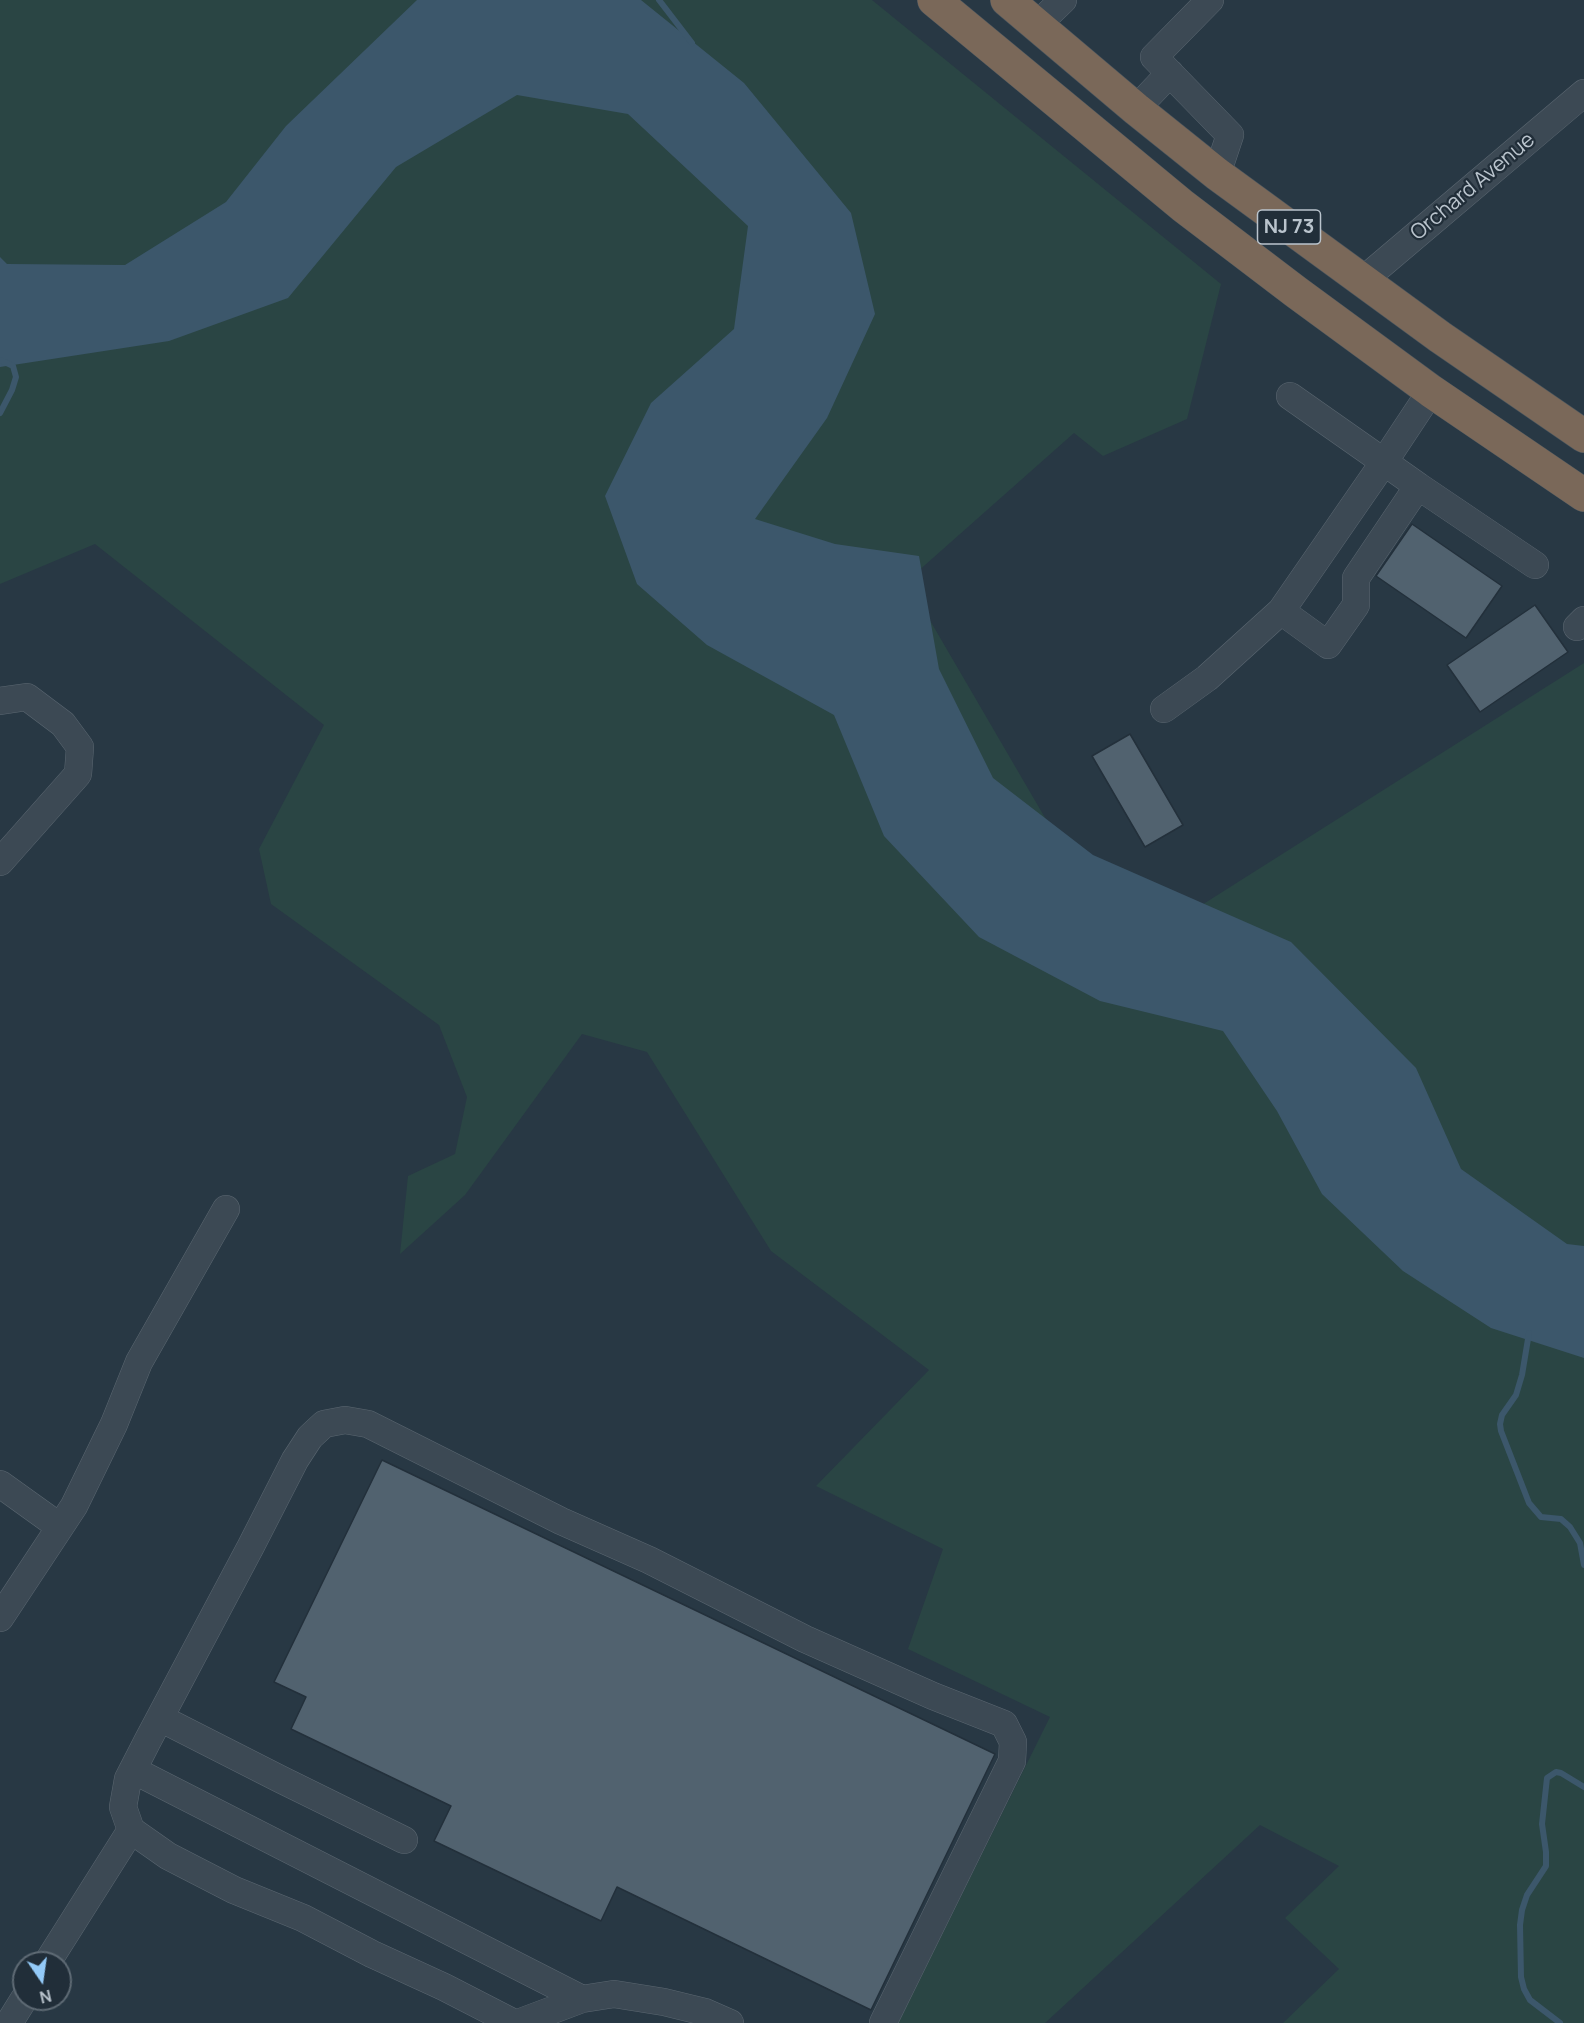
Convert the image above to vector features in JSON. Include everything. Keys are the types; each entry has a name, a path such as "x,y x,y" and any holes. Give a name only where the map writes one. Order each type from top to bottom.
{"highway":[{"name":"NJ 73","path":"934,0 1183,206 1357,338 1584,495"},
{"name":"NJ 73","path":"1007,0 1217,174 1448,343 1584,436"}],"street":[{"path":"1037,25 1063,0"},
{"path":"1210,0 1154,57 1230,135 1217,174"},
{"path":"1136,109 1170,73"},
{"name":"Orchard Avenue","path":"1362,281 1584,93"},
{"path":"1164,709 1207,678 1281,612 1431,391"},
{"path":"1290,396 1418,486 1535,564"},
{"path":"1281,612 1328,645 1356,605 1356,578 1418,486"},
{"path":"0,701 27,697 63,724 80,747 78,774 0,862"},
{"path":"0,1617 74,1506 114,1424 139,1362 226,1209"},
{"path":"730,2023 705,2012 664,2001 614,1994 582,1999 516,2023 303,1918 234,1890 168,1856 131,1830 123,1807 128,1779 295,1460 310,1437 324,1425 345,1420 368,1424 561,1521 649,1560 805,1639 933,1696 1004,1724 1013,1742 1012,1761 883,2023"},
{"path":"0,1484 60,1527"},
{"path":"160,1718 404,1840"},
{"path":"133,1770 582,1999"},
{"path":"55,1951 131,1830"}],"green space":[{"path":"0,0 872,0 1221,284 1187,419 1103,456 1074,433 907,581 1051,828 1118,891 1197,908 1584,663 1584,2023 1283,2023 1339,1969 1285,1918 1339,1866 1260,1825 1045,2023 898,2023 1050,1717 908,1649 943,1549 816,1486 929,1370 771,1251 647,1052 582,1034 465,1195 400,1254 408,1176 455,1154 467,1097 439,1025 271,904 259,849 324,725 95,544 0,584"}],"water":[{"path":"417,0 641,0 744,83 851,213 875,314 827,418 755,519 835,544 919,556 939,669 993,778 1093,855 1291,942 1416,1068 1461,1169 1567,1244 1584,1246 1584,1358 1491,1328 1403,1271 1322,1194 1277,1111 1223,1031 1100,1001 979,937 884,836 834,715 707,645 637,584 605,496 651,403 734,329 748,226 628,114 517,95 396,167 288,298 169,341 0,367 0,257 7,264 125,265 226,202 286,126"}],"building":[{"path":"1412,524 1502,586 1466,638 1376,576"},
{"path":"1535,605 1568,652 1480,712 1447,665"},
{"path":"1130,734 1183,825 1145,847 1092,756"},
{"path":"382,1460 995,1754 871,2010 617,1887 601,1921 434,1841 451,1806 291,1729 306,1697 274,1682"}],"waterway":[{"path":"659,0 692,43"},
{"path":"0,360 13,366 16,377 0,413"},
{"path":"1529,1333 1522,1375 1516,1395 1502,1415 1501,1431 1529,1503 1541,1517 1561,1519 1570,1527 1580,1543 1584,1565"},
{"path":"1560,2023 1530,2000 1524,1989 1521,1977 1520,1925 1527,1895 1546,1866 1542,1824 1547,1778 1556,1772 1561,1773 1584,1787"}]}
